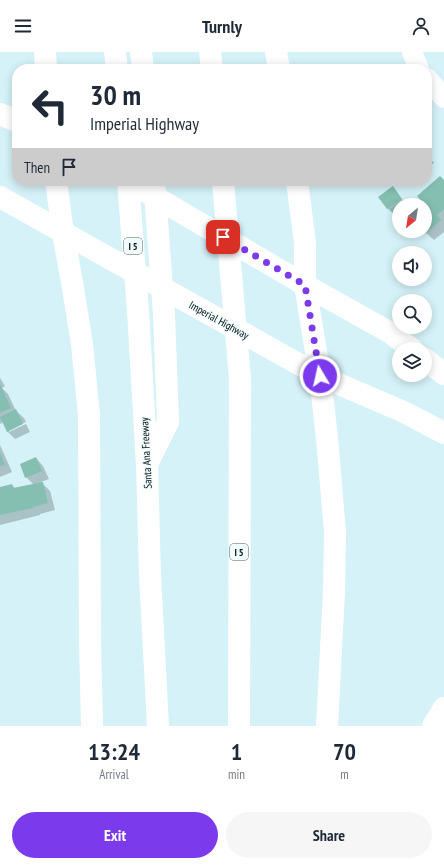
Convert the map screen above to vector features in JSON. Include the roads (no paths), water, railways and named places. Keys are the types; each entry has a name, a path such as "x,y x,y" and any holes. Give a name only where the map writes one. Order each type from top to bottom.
{"main road":[{"path":"45,52 46,64"},
{"path":"115,52 116,64"},
{"path":"141,52 142,64"},
{"path":"210,52 211,64"},
{"path":"276,52 278,64"},
{"path":"0,114 12,119"},
{"path":"57,186 82,344 89,415 92,726"},
{"name":"Santa Ana Freeway","path":"128,186 138,311 147,465 150,575 158,726"},
{"path":"137,186 305,285 389,332 403,342"},
{"path":"147,465 168,422 164,314 154,186"},
{"name":"I 5","path":"223,186 240,379 239,726"},
{"path":"298,186 305,243 305,285 320,376 335,532 334,592 327,726"},
{"name":"Imperial Highway","path":"0,197 320,376 404,412 444,433"},
{"path":"432,365 444,374"},
{"path":"433,726 444,708"}],"street":[{"path":"412,52 417,64"},
{"path":"432,84 444,98"}]}
